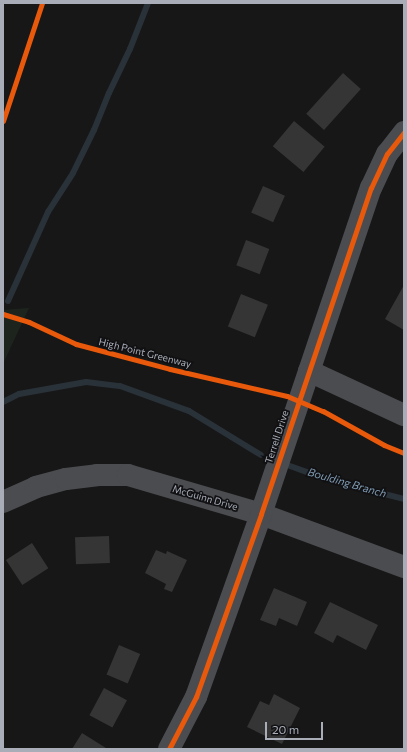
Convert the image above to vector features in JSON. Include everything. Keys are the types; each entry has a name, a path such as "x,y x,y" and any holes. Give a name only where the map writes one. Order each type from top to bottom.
{"street":[{"name":"Terrell Drive","path":"170,749 196,697 261,514 371,188 387,154 404,132"},
{"path":"309,371 404,415"},
{"name":"McGuinn Drive","path":"3,502 36,487 66,479 97,475 128,475 261,514 404,567"}],"shaded area":[{"path":"29,308 3,364 3,310"}],"building":[{"path":"343,73 361,89 324,130 306,114"},
{"path":"294,121 325,147 303,172 273,146"},
{"path":"263,186 285,196 273,222 251,212"},
{"path":"246,240 269,249 260,274 236,265"},
{"path":"404,285 404,330 385,319"},
{"path":"241,294 268,305 255,337 228,326"},
{"path":"109,536 110,563 76,564 75,537"},
{"path":"32,543 48,568 22,585 6,560"},
{"path":"156,550 166,554 167,551 187,560 172,592 164,589 166,584 145,573"},
{"path":"274,588 307,602 297,626 279,618 276,626 260,620"},
{"path":"330,602 378,625 366,650 337,635 333,643 314,633"},
{"path":"119,645 140,654 128,683 106,674"},
{"path":"104,688 127,700 112,728 89,715"},
{"path":"274,694 300,708 282,744 247,727 260,701 269,705"},
{"path":"82,733 106,748 72,749"}],"waterway":[{"path":"8,301 48,212 73,173 94,130 109,93 130,49 148,3"},
{"name":"Boulding Branch","path":"3,402 19,394 86,382 120,386 189,411 261,455"},
{"name":"Boulding Branch","path":"290,466 329,480 404,499"}],"cycle path":[{"path":"3,121 42,3"},
{"path":"169,749 196,697 261,514 371,188 387,154 404,132"},
{"name":"High Point Greenway","path":"3,314 29,322 76,344 170,369 287,396 323,411 384,445 404,453"}]}
